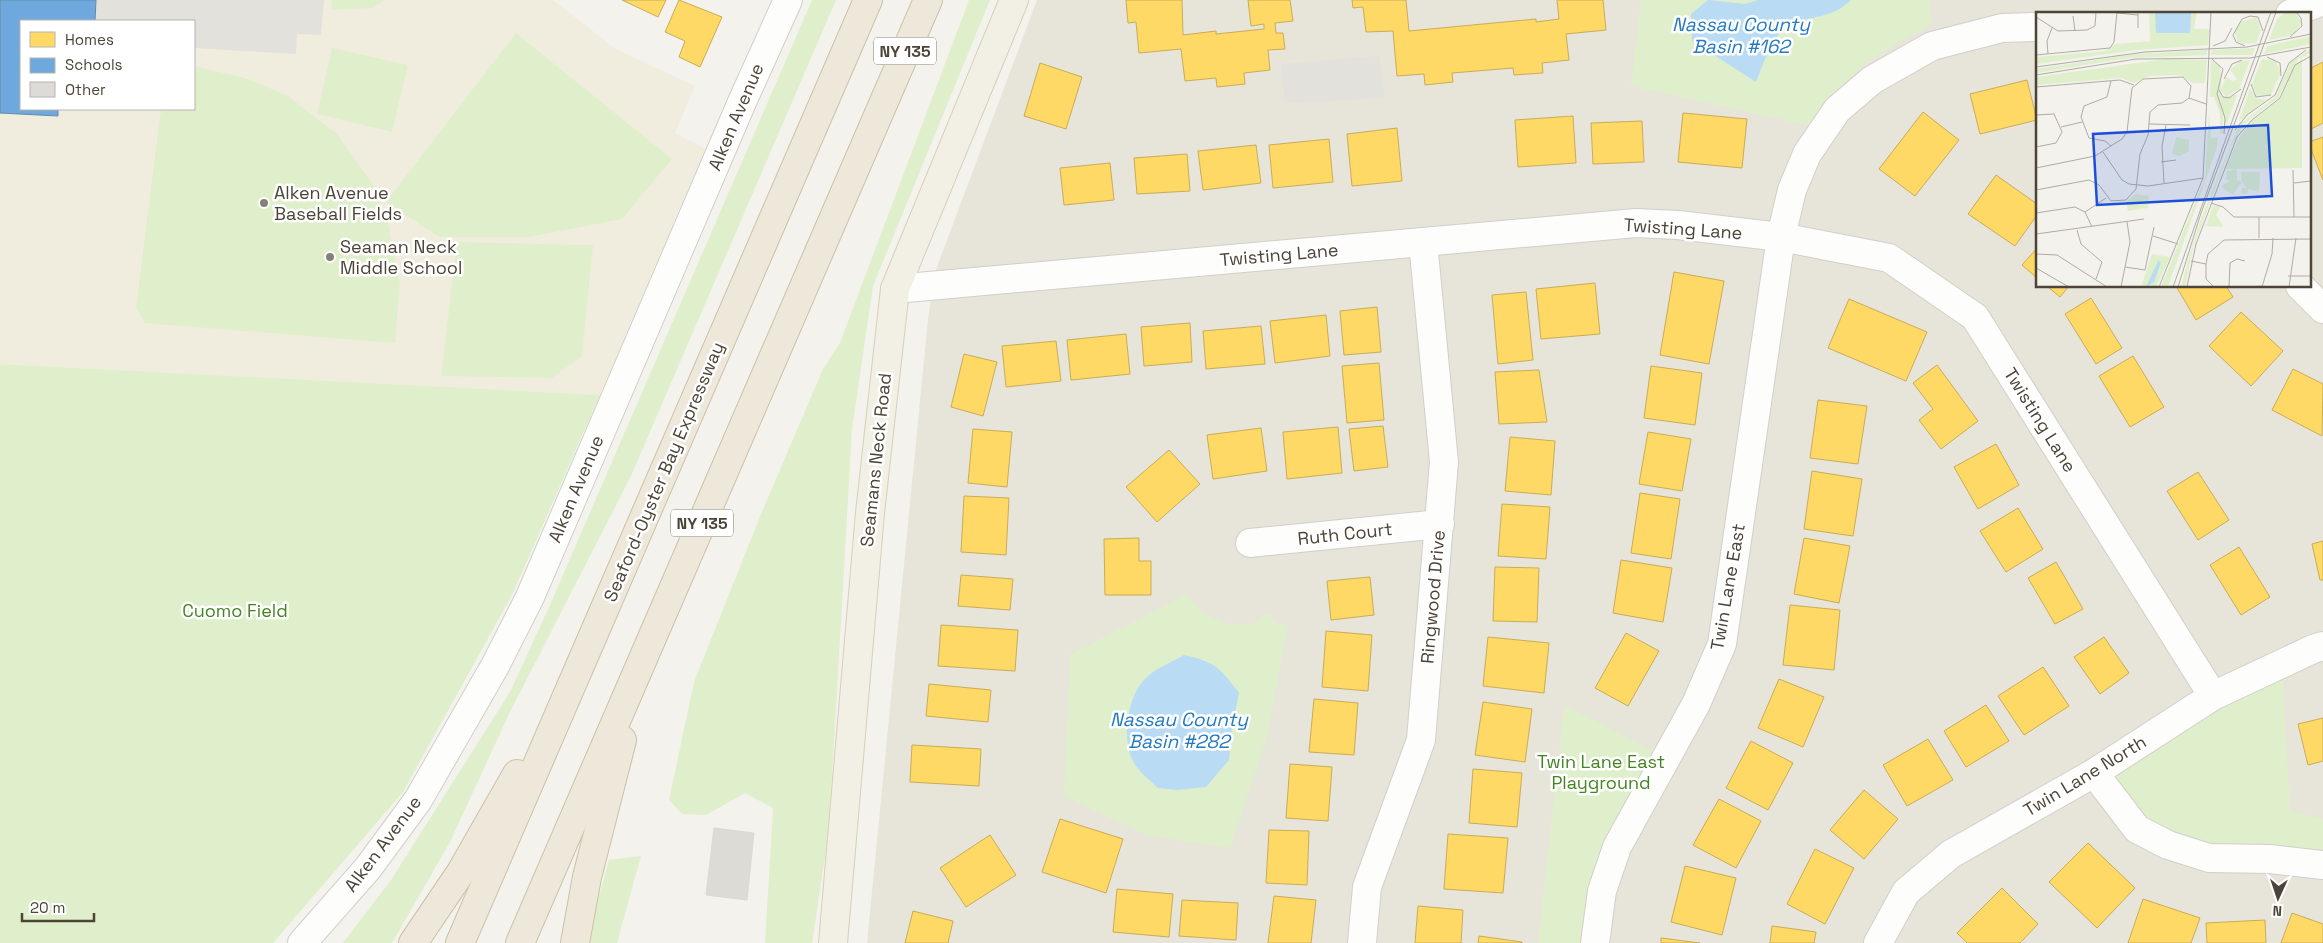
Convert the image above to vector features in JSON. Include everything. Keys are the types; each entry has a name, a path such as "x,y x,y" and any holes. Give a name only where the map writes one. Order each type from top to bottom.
{"highway":[{"name":"Seaford-Oyster Bay Expressway","path":"460,943 868,0"},
{"name":"NY 135","path":"520,943 928,0"},
{"path":"413,943 461,872 593,637"},
{"path":"575,943 587,877 643,659"}],"main road":[{"name":"Seamans Neck Road","path":"833,943 870,513 895,289 1014,0"}],"street":[{"name":"Alken Avenue","path":"302,943 368,868 418,800 495,666 530,597 742,102 788,0"},
{"path":"2295,12 2323,1"},
{"name":"Twin Lane East","path":"1595,943 1602,891 1618,847 1696,704 1722,644 1781,237 1792,190 1807,154 1837,110 1872,80 1932,46 2002,28 2036,27"},
{"name":"Twisting Lane","path":"895,289 1636,223 1678,225 1781,237 1889,258 1975,317 2213,696"},
{"name":"Ringwood Drive","path":"1362,943 1367,888 1421,740 1440,524 1444,462 1423,242"},
{"path":"2302,288 2323,309"},
{"name":"Ruth Court","path":"1250,543 1440,524"},
{"name":"Twin Lane North","path":"1878,943 1906,892 1951,854 2094,773 2213,696 2313,648 2323,646"},
{"path":"2094,773 2137,829 2168,845 2209,858 2270,859 2323,865"}],"shaded area":[{"name":"Seaman Neck Middle School","path":"0,0 553,0 616,49 695,86 675,133 708,150 600,395 0,364"},
{"path":"96,0 324,0 321,35 297,34 296,54 195,48 195,20 95,20"},
{"path":"1037,0 2323,0 2323,943 867,943 928,319 935,272"},
{"path":"1379,56 1385,98 1285,103 1281,64"}],"green space":[{"path":"332,0 385,0 373,8 331,10"},
{"path":"812,0 836,0 631,476 509,714 450,842 392,943 343,943 391,880 510,692 550,605"},
{"path":"969,0 990,0 873,286 852,429 829,830 812,943 765,943 773,808 745,793 706,815 682,814 669,800 694,682 761,514 823,369 840,343"},
{"path":"1641,0 1929,0 1932,24 1872,58 1837,90 1811,126 1631,86"},
{"path":"516,33 672,159 622,219 529,237 439,237 386,202"},
{"path":"332,48 408,65 392,132 317,114"},
{"name":"Alken Avenue Baseball Fields","path":"195,66 245,78 288,96 337,134 372,183 388,223 400,284 395,343 145,323 136,308 161,110 195,110"},
{"path":"457,242 593,245 582,356 552,378 441,376"},
{"name":"Cuomo Field","path":"0,364 600,395 512,595 403,792 273,943 0,943"},
{"path":"1187,594 1202,613 1228,624 1252,624 1269,612 1276,624 1288,624 1267,737 1230,848 1149,836 1064,796 1070,655"},
{"path":"2282,666 2290,811 2323,819 2323,865 2169,843 2097,774"},
{"name":"Twin Lane East Playground","path":"1564,705 1661,755 1588,943 1538,943"},
{"path":"641,856 617,943 586,943 609,860"}],"water":[{"name":"Nassau County Basin #162","path":"1708,0 1745,4 1758,0 1851,0 1837,11 1798,22 1784,29 1769,50 1756,82 1692,41 1691,14"},
{"name":"Nassau County Basin #282","path":"1184,655 1203,660 1216,667 1239,693 1232,727 1229,760 1206,787 1178,790 1158,788 1139,770 1130,754 1127,733 1129,710 1137,690 1146,677"}],"building: Homes":[{"path":"622,0 666,0 658,17"},
{"path":"679,0 722,17 700,67 679,57 685,41 665,32"},
{"path":"1126,0 1182,0 1183,35 1216,31 1216,34 1264,29 1264,24 1251,26 1248,0 1290,0 1293,21 1275,23 1276,33 1283,33 1285,49 1268,50 1270,70 1244,73 1245,84 1217,87 1216,78 1185,81 1181,49 1139,53 1136,22 1128,23"},
{"path":"1352,0 1406,0 1409,31 1536,19 1536,22 1559,19 1557,0 1603,0 1606,30 1566,34 1569,60 1542,63 1543,73 1514,75 1513,68 1452,73 1453,82 1425,85 1424,74 1397,76 1393,31 1366,32 1363,7 1353,8"},
{"path":"2323,62 2323,123 2311,129 2310,127 2310,68"},
{"path":"1040,63 1082,77 1066,129 1024,116"},
{"path":"2027,80 2036,120 1980,134 1970,94"},
{"path":"1923,112 1959,140 1915,196 1879,169"},
{"path":"1683,113 1747,119 1742,168 1678,162"},
{"path":"1573,116 1576,163 1518,167 1515,120"},
{"path":"1642,121 1644,162 1593,164 1591,123"},
{"path":"1397,128 1402,181 1352,186 1347,134"},
{"path":"2323,137 2323,180 2310,147 2310,142"},
{"path":"1329,139 1333,182 1273,188 1269,145"},
{"path":"1256,145 1261,183 1203,190 1198,151"},
{"path":"1187,154 1190,191 1137,194 1134,158"},
{"path":"1110,163 1114,200 1064,205 1060,168"},
{"path":"1996,175 2036,203 2036,216 2015,246 1968,214"},
{"path":"2036,249 2036,277 2022,265"},
{"path":"1674,272 1724,281 1709,364 1660,355"},
{"path":"1595,283 1600,334 1541,339 1536,289"},
{"path":"2049,288 2067,288 2060,297"},
{"path":"2177,288 2227,288 2233,297 2196,320"},
{"path":"1526,292 1533,360 1498,364 1492,295"},
{"path":"2091,298 2122,348 2096,364 2065,314"},
{"path":"1849,299 1927,332 1906,381 1828,348"},
{"path":"1377,307 1381,352 1344,355 1340,311"},
{"path":"2241,312 2283,351 2251,386 2209,346"},
{"path":"1326,315 1330,356 1275,363 1270,321"},
{"path":"1190,323 1192,362 1144,366 1141,327"},
{"path":"1261,326 1265,364 1206,369 1203,331"},
{"path":"1126,334 1130,374 1071,380 1067,340"},
{"path":"1056,341 1061,381 1006,387 1002,346"},
{"path":"964,354 997,362 983,416 951,407"},
{"path":"2133,356 2164,407 2130,427 2099,376"},
{"path":"1379,363 1384,420 1347,423 1342,366"},
{"path":"1937,365 1978,421 1941,449 1919,420 1933,409 1913,383"},
{"path":"1651,366 1702,373 1695,425 1644,418"},
{"path":"2293,369 2323,384 2322,436 2272,410"},
{"path":"1539,370 1547,422 1499,424 1495,372"},
{"path":"1818,400 1867,406 1858,464 1810,458"},
{"path":"1383,426 1388,467 1354,471 1349,429"},
{"path":"1338,427 1342,473 1287,479 1283,432"},
{"path":"1261,428 1267,471 1213,479 1207,435"},
{"path":"973,429 1012,432 1007,487 968,483"},
{"path":"1648,432 1691,439 1682,491 1639,484"},
{"path":"1510,437 1555,441 1551,495 1505,491"},
{"path":"1996,444 2019,485 1978,509 1954,467"},
{"path":"1169,450 1200,484 1157,522 1126,487"},
{"path":"1812,471 1862,479 1853,536 1804,529"},
{"path":"2198,472 2229,520 2198,540 2167,491"},
{"path":"1640,493 1680,499 1671,559 1631,553"},
{"path":"964,496 1009,498 1006,555 961,552"},
{"path":"1502,504 1550,507 1546,559 1498,556"},
{"path":"2018,508 2043,549 2006,572 1980,531"},
{"path":"1139,538 1139,561 1151,561 1151,595 1105,595 1104,539"},
{"path":"1804,538 1850,546 1839,603 1794,594"},
{"path":"2323,541 2323,580 2320,580 2312,544"},
{"path":"2239,547 2270,597 2241,615 2210,565"},
{"path":"1621,560 1672,568 1663,622 1613,613"},
{"path":"2056,562 2083,609 2055,624 2028,578"},
{"path":"1495,567 1539,568 1537,622 1493,621"},
{"path":"961,575 1013,579 1010,610 958,606"},
{"path":"1370,577 1374,615 1331,620 1327,581"},
{"path":"1790,605 1840,610 1834,670 1783,665"},
{"path":"941,625 1018,630 1015,671 938,666"},
{"path":"1326,631 1372,635 1368,691 1322,687"},
{"path":"1626,633 1659,651 1628,706 1595,688"},
{"path":"1488,637 1549,643 1544,693 1483,686"},
{"path":"2104,637 2129,673 2100,694 2074,657"},
{"path":"2043,667 2069,706 2024,735 1998,696"},
{"path":"1779,679 1824,697 1803,747 1758,728"},
{"path":"929,684 991,690 988,722 926,716"},
{"path":"1314,699 1358,703 1354,755 1309,752"},
{"path":"1483,702 1532,709 1525,762 1475,755"},
{"path":"1986,705 2009,741 1966,767 1944,731"},
{"path":"2323,718 2323,761 2308,765 2298,724"},
{"path":"1928,739 1953,780 1907,806 1883,765"},
{"path":"1751,741 1793,763 1768,810 1726,788"},
{"path":"912,745 981,749 979,786 910,782"},
{"path":"1290,764 1332,767 1328,821 1286,818"},
{"path":"1473,769 1522,773 1517,827 1469,823"},
{"path":"1864,790 1898,819 1864,859 1830,830"},
{"path":"1719,799 1761,821 1736,868 1693,845"},
{"path":"1060,819 1123,839 1106,893 1042,872"},
{"path":"1269,830 1309,831 1307,885 1266,883"},
{"path":"1448,834 1508,838 1503,893 1444,889"},
{"path":"990,835 1016,875 966,907 940,868"},
{"path":"2088,843 2135,888 2097,928 2049,882"},
{"path":"1815,849 1854,868 1825,924 1787,904"},
{"path":"1685,866 1736,878 1722,935 1671,922"},
{"path":"2002,888 2038,924 2020,943 1967,943 1957,933"},
{"path":"1117,889 1173,894 1169,937 1113,932"},
{"path":"1274,896 1316,900 1311,943 1268,943"},
{"path":"2143,899 2200,918 2191,943 2128,943"},
{"path":"1182,900 1238,903 1236,940 1179,936"},
{"path":"1418,906 1463,910 1461,943 1415,943"},
{"path":"913,911 953,921 948,943 905,943"},
{"path":"2292,913 2323,924 2323,943 2281,943"},
{"path":"2265,920 2266,943 2207,943 2206,923"},
{"path":"1772,926 1816,932 1814,943 1770,943"},
{"path":"1479,936 1522,942 1522,943 1478,943"},
{"path":"1661,938 1700,943 1661,943"}],"building: Schools":[{"path":"0,0 96,0 95,20 20,20 20,110 58,110 58,116 0,113"}],"building: Other":[{"path":"714,828 754,833 747,900 706,895"}],"place":[{"name":"Alken Avenue Baseball Fields","path":"264,203"},
{"name":"Seaman Neck Middle School","path":"330,257"}]}
